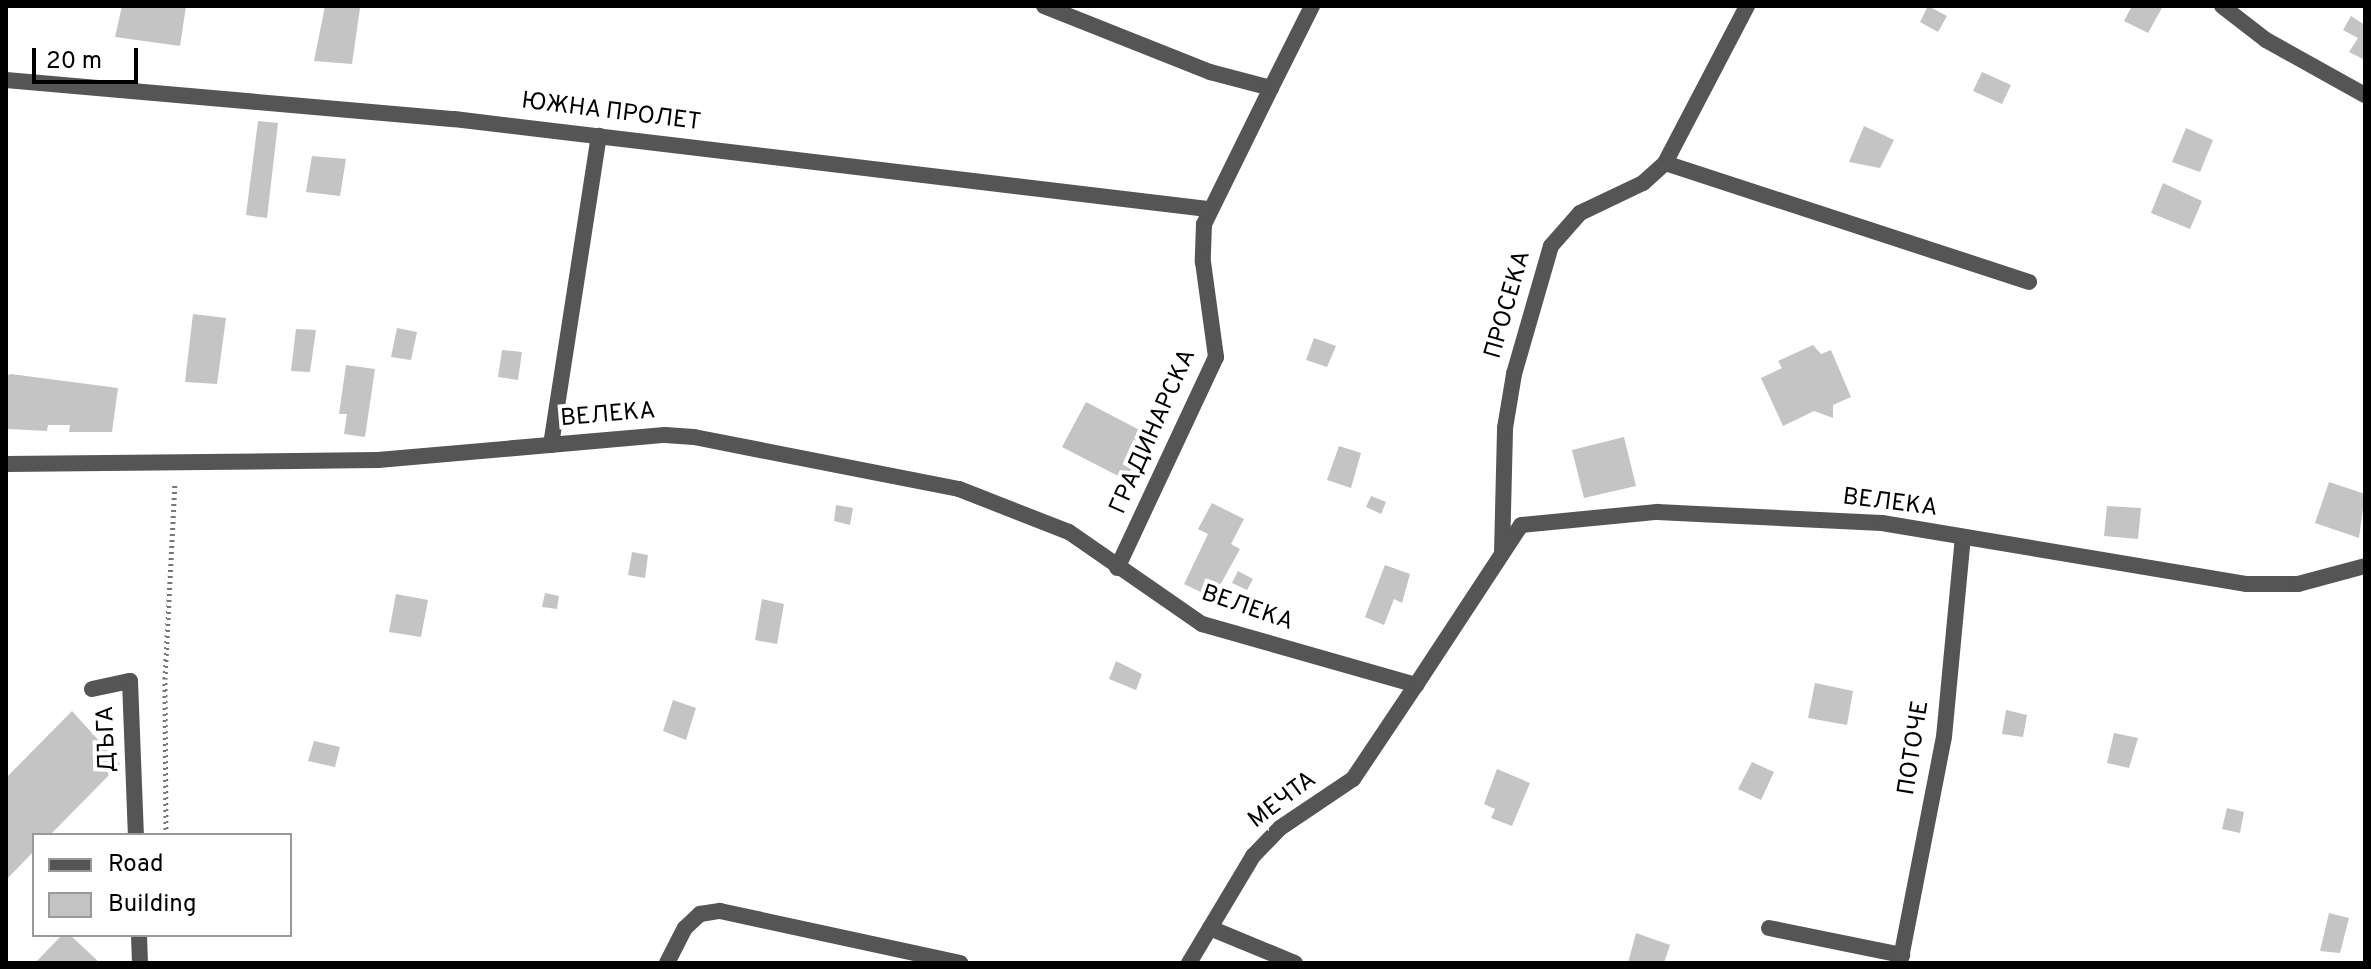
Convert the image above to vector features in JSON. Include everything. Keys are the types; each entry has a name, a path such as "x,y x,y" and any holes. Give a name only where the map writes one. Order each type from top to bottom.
{"street":[{"path":"1044,6 1210,72 1271,88"},
{"name":"ГРАДИНАРСКА","path":"1117,568 1216,357 1201,242 1208,209 1312,6"},
{"name":"ПРОСЕКА","path":"1502,553 1512,388 1551,246 1580,213 1643,183 1665,163 1747,6"},
{"path":"2222,6 2266,40 2365,95"},
{"name":"ЮЖНА ПРОЛЕТ","path":"6,80 599,136 1208,209"},
{"path":"551,445 599,136"},
{"path":"1665,163 2029,282"},
{"name":"ВЕЛЕКА","path":"6,464 176,459 378,460 665,435 694,437 959,489 1069,532 1202,624 1416,685 1521,525 1657,512 1882,523 2247,584 2298,584 2365,566"},
{"name":"ПОТОЧЕ","path":"1901,959 1944,737 1963,537"},
{"name":"ДЪГА","path":"92,689 130,681 136,833"},
{"name":"МЕЧТА","path":"1189,963 1253,856 1280,828 1353,779 1416,685"},
{"path":"667,963 685,928 700,914 720,911 960,963"},
{"path":"1210,928 1295,963"},
{"path":"1769,928 1901,959"},
{"path":"139,937 140,963"}],"path":[{"path":"166,833 165,679 176,459"}],"building":[{"path":"122,6 186,6 180,46 115,37"},
{"path":"325,6 360,8 352,64 314,61"},
{"path":"1928,6 1947,16 1938,32 1920,22"},
{"path":"2132,6 2163,6 2148,33 2124,21"},
{"path":"2351,16 2365,25 2365,60 2349,52 2358,38 2343,30"},
{"path":"1982,72 2011,85 2002,104 1973,91"},
{"path":"258,121 278,123 267,218 246,215"},
{"path":"1864,126 1894,140 1880,168 1849,162"},
{"path":"2186,128 2213,140 2200,172 2172,162"},
{"path":"312,156 346,159 340,196 306,192"},
{"path":"2163,183 2202,201 2190,229 2151,213"},
{"path":"193,314 226,318 217,384 185,382"},
{"path":"397,328 417,332 411,360 391,357"},
{"path":"296,329 316,330 310,372 291,371"},
{"path":"1314,338 1336,346 1327,367 1306,360"},
{"path":"1813,345 1821,354 1831,350 1851,397 1833,405 1833,418 1814,411 1783,426 1761,378 1782,368 1778,361"},
{"path":"502,350 522,352 518,380 498,377"},
{"path":"346,365 375,369 365,437 344,434 347,414 339,414"},
{"path":"11,374 118,388 112,432 69,432 70,425 48,425 47,431 8,429 6,376"},
{"path":"1086,402 1149,435 1126,480 1062,447"},
{"path":"1624,437 1636,486 1584,498 1572,450"},
{"path":"1339,446 1361,453 1351,488 1327,480"},
{"path":"2329,482 2365,494 2359,538 2315,523"},
{"path":"1371,496 1386,502 1381,514 1366,507"},
{"path":"1212,503 1244,519 1231,544 1240,549 1213,598 1184,584 1208,534 1198,529"},
{"path":"836,505 853,508 850,525 834,521"},
{"path":"2107,506 2141,508 2138,539 2104,536"},
{"path":"632,552 648,555 645,578 628,575"},
{"path":"1385,565 1410,574 1402,603 1394,599 1384,625 1365,617"},
{"path":"1238,571 1253,579 1247,590 1232,583"},
{"path":"545,593 559,596 557,609 542,607"},
{"path":"396,594 428,600 421,637 389,632"},
{"path":"762,599 784,604 777,644 755,640"},
{"path":"1116,661 1142,674 1136,690 1109,679"},
{"path":"1815,683 1853,691 1847,725 1808,718"},
{"path":"673,700 696,708 686,740 663,731"},
{"path":"2006,710 2027,715 2023,737 2002,734"},
{"path":"72,711 120,764 52,833 32,833 32,853 6,880 6,778"},
{"path":"2114,733 2138,738 2129,768 2107,763"},
{"path":"314,741 340,747 335,767 308,761"},
{"path":"1752,762 1774,772 1761,800 1738,789"},
{"path":"1497,769 1530,783 1512,826 1491,818 1495,809 1484,804"},
{"path":"2227,808 2244,812 2240,833 2222,829"},
{"path":"2329,913 2349,918 2340,953 2320,951"},
{"path":"1636,933 1670,945 1664,963 1628,963"},
{"path":"60,937 72,937 100,963 35,963"}]}
